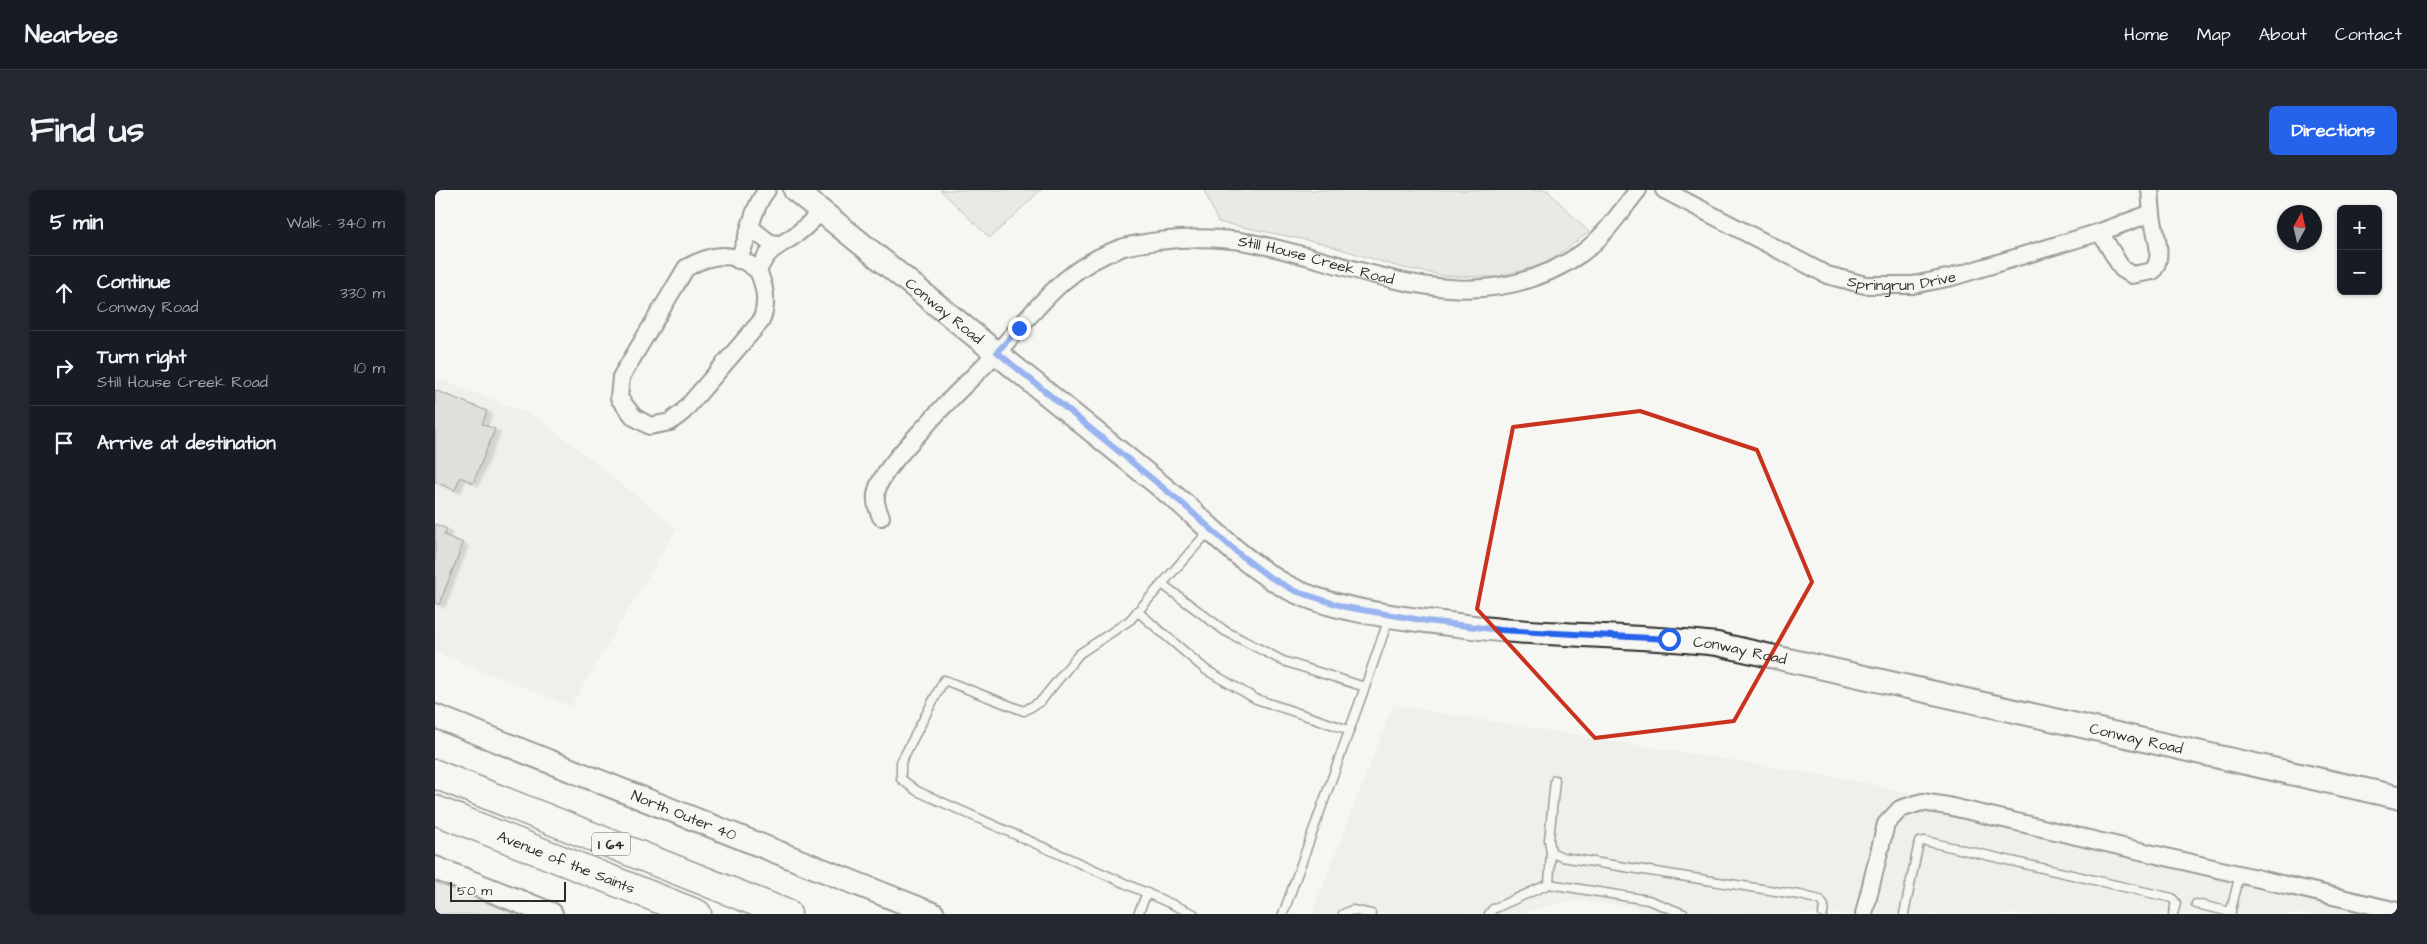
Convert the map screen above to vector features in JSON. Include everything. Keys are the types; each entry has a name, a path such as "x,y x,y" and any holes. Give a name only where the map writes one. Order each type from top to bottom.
{"highway":[{"name":"I 64","path":"435,774 787,914"},
{"name":"Avenue of the Saints","path":"435,810 697,914"}],"street":[{"path":"738,260 751,228 754,210 767,190"},
{"name":"Conway Road","path":"795,190 997,352 1268,576 1295,591 1345,607 1390,616 1500,630 1669,639 1717,644 2397,797"},
{"name":"Still House Creek Road","path":"881,517 876,504 877,489 894,462 939,410 997,352 1038,305 1065,278 1085,264 1121,248 1135,244 1185,237 1217,238 1258,244 1410,284 1442,289 1479,289 1517,282 1549,273 1592,244 1638,190"},
{"name":"Springrun Drive","path":"1664,190 1827,275 1865,285 1913,285 1952,277 2100,232 2152,213"},
{"path":"2100,232 2122,269 2132,275 2153,271 2158,264 2159,250 2152,213 2151,190"},
{"path":"758,272 765,255 778,244 792,238 821,211"},
{"path":"751,228 770,243 778,244"},
{"path":"722,255 751,265 758,272 764,283 766,308 761,321 689,405 670,422 650,426 634,417 619,398 621,377 686,268 704,258 722,255"},
{"name":"North Outer 40","path":"435,716 933,914"},
{"path":"1864,914 1886,824 1900,810 1922,802 1948,806 2397,911"},
{"path":"435,868 551,914"}],"lane":[{"path":"1194,914 917,791 901,779 901,762 944,680 1025,711 1041,702 1079,654 1130,620 1211,530"},
{"path":"1162,584 1225,631 1283,661 1365,686"},
{"path":"1137,611 1206,670 1255,699 1349,730"},
{"path":"1283,914 1390,616"},
{"path":"1549,884 1551,852 1549,840 1555,780"},
{"path":"1903,914 1919,842 1925,841 2172,898 2175,903 2173,914"},
{"path":"1551,852 1562,857 1800,895 1820,900 1824,906 1823,914"},
{"path":"2196,904 2231,913 2240,874"},
{"path":"1489,914 1493,909 1549,884 1648,900 1684,914"},
{"path":"1138,914 1147,893"},
{"path":"1343,914 1352,910 1371,914"}],"highlighted area":[{"path":"1640,411 1757,450 1812,582 1734,721 1595,738 1477,609 1513,427"}],"shaded area":[{"path":"940,190 1041,190 990,238"},
{"path":"1204,190 1547,190 1589,232 1546,264 1495,277 1446,276 1399,267 1321,243 1218,222"},
{"path":"435,377 538,417 677,528 571,706 435,652"},
{"path":"1393,705 1857,781 2397,900 2397,914 1654,914 1629,906 1567,901 1518,914 1312,914"},
{"path":"435,883 515,914 435,914"}],"building":[{"path":"435,390 487,411 482,424 495,429 473,483 460,477 455,490 435,482"},
{"path":"435,524 447,529 444,535 463,543 439,605 435,603"}],"route":[{"path":"1019,328 997,352 1183,504 1239,554 1255,564 1268,576 1295,591 1345,607 1427,621 1500,630 1669,639"}]}
